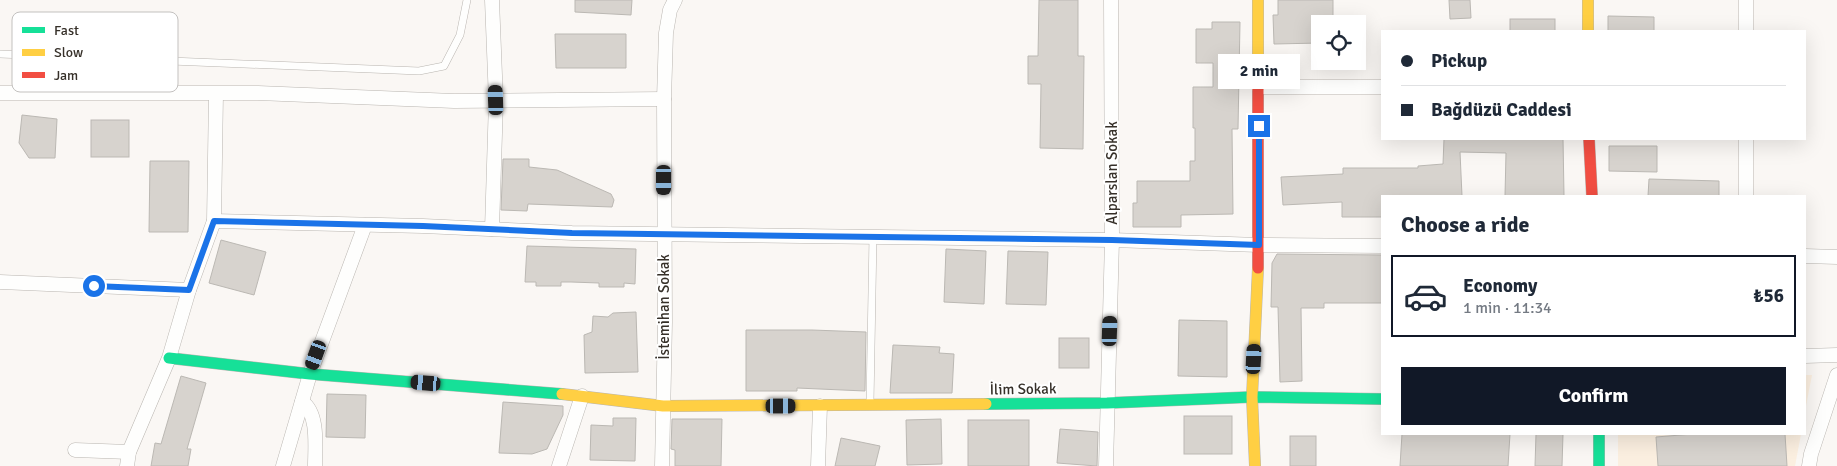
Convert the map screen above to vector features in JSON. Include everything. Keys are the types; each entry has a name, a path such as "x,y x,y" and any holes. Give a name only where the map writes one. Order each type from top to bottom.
{"street":[{"path":"492,0 496,100 492,229"},
{"name":"İstemihan Sokak","path":"662,466 665,235 664,99 666,33 670,10 675,0"},
{"name":"Alparslan Sokak","path":"1106,466 1112,240 1111,0"},
{"path":"1255,466 1252,397 1259,245 1258,0"},
{"path":"1588,0 1588,30"},
{"path":"1746,0 1746,30"},
{"path":"1259,87 1381,87"},
{"path":"0,93 258,93 454,101 664,99"},
{"path":"75,450 128,459 169,358 189,290 214,221 216,94"},
{"path":"1588,140 1592,195"},
{"path":"1746,140 1746,195"},
{"path":"214,221 665,235 873,236 1381,246"},
{"path":"283,466 310,374 365,225"},
{"path":"1806,256 1837,257"},
{"path":"0,282 189,290"},
{"path":"1806,356 1837,355"},
{"name":"İlim Sokak","path":"169,358 310,374 582,396 663,406 1108,403 1252,397 1381,399"},
{"path":"1808,466 1837,375"},
{"path":"559,466 582,396"},
{"path":"302,402 309,408 313,418 315,466"},
{"path":"818,466 820,406"},
{"path":"1599,435 1599,466"}],"lane":[{"path":"178,61 419,71 444,66 460,35 466,0"},
{"path":"870,405 873,236"}],"shaded area":[{"path":"1806,375 1812,375 1806,406"},
{"path":"1618,435 1801,435 1795,466 1618,466"}],"building":[{"path":"575,0 632,0 631,15 575,12"},
{"path":"1039,0 1078,0 1078,56 1084,56 1083,149 1040,148 1041,84 1028,84 1028,56 1038,56"},
{"path":"1278,0 1333,0 1333,15 1311,15 1311,43 1274,44 1273,15 1278,15"},
{"path":"1449,0 1470,0 1471,18 1450,19"},
{"path":"1608,16 1654,17 1654,30 1608,30"},
{"path":"1510,19 1555,19 1555,30 1510,30"},
{"path":"1212,22 1240,22 1238,129 1232,129 1233,214 1181,215 1181,227 1133,227 1133,203 1137,203 1137,181 1190,181 1190,161 1195,161 1193,87 1213,87 1213,63 1196,63 1196,29 1212,29"},
{"path":"555,34 626,34 626,68 556,68"},
{"path":"22,115 57,119 55,158 29,158 19,143"},
{"path":"91,120 129,120 129,157 91,157"},
{"path":"1444,140 1563,140 1564,195 1505,195 1506,153 1460,152 1462,195 1381,195 1381,217 1342,217 1342,202 1283,205 1281,177 1343,174 1343,168 1418,168 1418,166 1443,164"},
{"path":"1609,146 1657,146 1657,172 1609,171"},
{"path":"503,159 529,159 529,167 557,170 611,194 614,200 612,207 528,204 527,211 501,210"},
{"path":"150,161 189,161 188,232 149,232"},
{"path":"1649,179 1719,181 1719,195 1648,195"},
{"path":"221,240 266,252 254,295 209,283"},
{"path":"527,246 636,249 635,284 624,283 624,287 599,287 599,283 561,282 561,286 536,286 536,282 525,282"},
{"path":"946,249 986,251 984,304 944,302"},
{"path":"1008,251 1048,252 1046,305 1006,304"},
{"path":"1277,254 1381,255 1381,303 1324,303 1324,308 1301,308 1302,381 1280,382 1278,307 1271,307 1272,263"},
{"path":"636,312 638,372 585,373 584,335 592,332 593,316 608,317 613,313"},
{"path":"1179,320 1227,321 1227,377 1178,376"},
{"path":"746,330 866,332 865,391 797,388 797,391 746,391"},
{"path":"1059,338 1089,338 1089,368 1059,368"},
{"path":"893,345 940,347 939,353 954,354 952,393 890,393"},
{"path":"181,376 206,383 187,449 191,449 188,466 151,466 155,443 161,444"},
{"path":"327,394 366,395 365,438 326,437"},
{"path":"503,402 563,406 563,415 547,449 532,454 499,453"},
{"path":"1184,416 1232,416 1232,454 1184,454"},
{"path":"613,418 636,418 635,461 590,460 591,425 613,426"},
{"path":"672,419 722,419 721,466 675,466 675,450 671,449"},
{"path":"941,419 942,464 907,465 906,420"},
{"path":"968,420 1029,420 1029,466 968,466"},
{"path":"1060,429 1098,432 1097,466 1057,463"},
{"path":"1402,435 1510,435 1508,466 1400,466"},
{"path":"1536,435 1563,435 1562,466 1535,466"},
{"path":"1681,435 1785,435 1787,466 1658,466 1656,437"},
{"path":"1290,436 1316,436 1316,466 1290,466"},
{"path":"841,438 880,446 875,466 835,466"}],"traffic: fast":[{"path":"169,358 310,374 562,394"},
{"path":"986,404 1107,403 1252,397 1381,399"},
{"path":"1599,435 1599,466"}],"traffic: slow":[{"path":"1258,0 1258,88"},
{"path":"1588,0 1588,30"},
{"path":"1255,466 1252,397 1258,268"},
{"path":"562,394 663,406 986,404"}],"traffic: jam":[{"path":"1258,88 1258,268"},
{"path":"1589,140 1592,195"}],"route":[{"path":"94,286 189,290 214,221 271,224 423,226 572,233 1112,240 1259,245 1259,126"}]}
